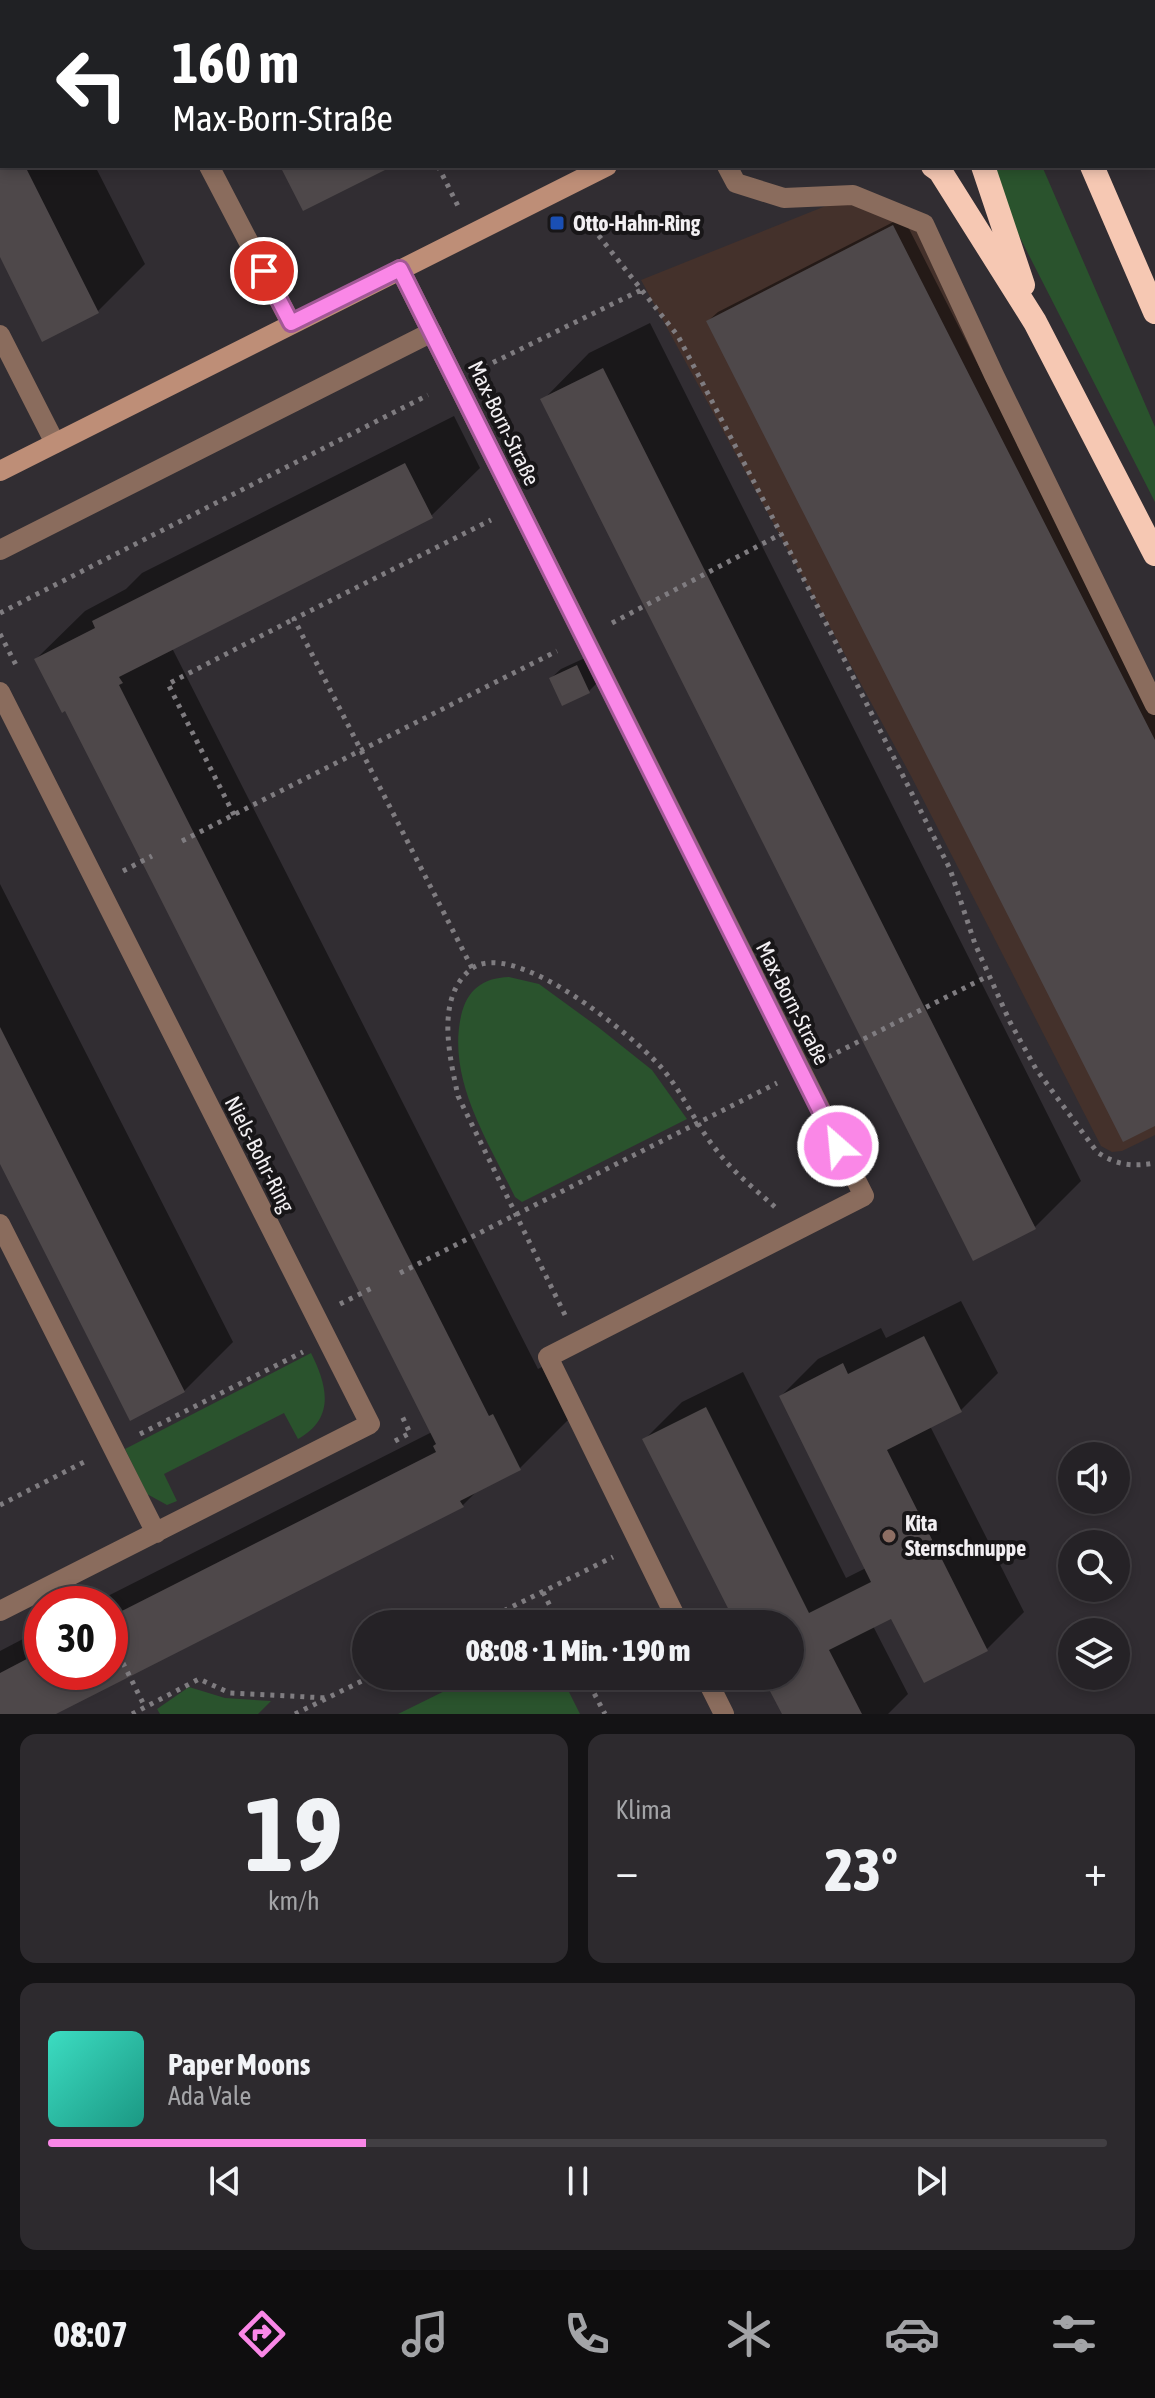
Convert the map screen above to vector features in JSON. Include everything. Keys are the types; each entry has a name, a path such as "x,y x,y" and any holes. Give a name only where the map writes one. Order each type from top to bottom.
{"highway":[{"path":"936,168 1035,322 1155,554"},
{"path":"984,168 1035,322"},
{"path":"1093,168 1155,312"}],"street":[{"path":"210,168 291,323"},
{"path":"0,471 603,168"},
{"path":"728,168 736,183 784,198 853,195 924,224 1155,705"},
{"name":"Max-Born-Straße","path":"400,269 864,1196 548,1357 672,1610"},
{"path":"0,550 432,332"},
{"path":"0,335 55,443"},
{"name":"Niels-Bohr-Ring","path":"0,692 370,1424 0,1611"},
{"path":"0,1224 156,1533"},
{"path":"712,1690 724,1714"}],"path":[{"path":"439,168 471,233"},
{"path":"561,189 678,336 950,869 988,976 1036,1069 1097,1152 1124,1165 1155,1163"},
{"path":"0,613 456,380 641,290"},
{"path":"234,815 168,684 518,506"},
{"path":"182,841 781,534"},
{"path":"294,619 472,968"},
{"path":"578,1341 458,1096 451,1063 449,1009 455,985 472,968 485,962 501,962 545,978 631,1039 661,1067 718,1153 800,1229"},
{"path":"400,1273 988,976"},
{"path":"0,1505 327,1339"},
{"path":"506,1610 639,1544"},
{"path":"543,1592 552,1610"},
{"path":"128,1673 145,1707"},
{"path":"132,1714 199,1679 230,1693 327,1698"},
{"path":"295,1714 352,1686"},
{"path":"592,1690 605,1714"}],"shaded area":[{"path":"853,195 924,224 1155,705 1155,1135 1122,1151 1112,1152 1101,1146 911,776 641,280"}],"green space":[{"path":"993,168 1043,168 1155,427 1155,502 1013,224"},
{"path":"509,977 539,984 652,1070 687,1119 522,1202 515,1197 473,1110 465,1087 458,1040 461,1016 472,992 491,980"},
{"path":"311,1353 321,1377 325,1400 323,1411 310,1431 298,1439 284,1413 164,1474 177,1501 167,1505 147,1494 125,1449"},
{"path":"189,1687 225,1698 271,1701 258,1714 160,1714 157,1709"},
{"path":"447,1690 568,1690 580,1714 398,1714"}],"building":[{"path":"0,168 26,168 99,313 42,342 0,257"},
{"path":"281,168 389,168 303,211"},
{"path":"893,225 1155,740 1155,1126 1123,1142 706,321"},
{"path":"603,368 1036,1229 973,1261 540,399"},
{"path":"405,463 433,518 119,677 123,683 119,685 489,1416 493,1414 521,1470 460,1501 464,1507 128,1677 128,1608 436,1452 433,1446 436,1444 65,711 62,713 34,659 95,628 92,621"},
{"path":"577,665 590,693 562,706 549,678"},
{"path":"0,1027 185,1392 130,1421 0,1164"},
{"name":"Kita Sternschnuppe","path":"924,1336 962,1412 887,1450 988,1651 924,1683 891,1619 829,1650 862,1714 782,1714 769,1690 804,1690 804,1610 729,1610 642,1439 706,1407 809,1613 871,1582 779,1396 843,1363 848,1374"},
{"path":"24,1660 24,1690 103,1690 56,1714 0,1714 0,1673"}],"place":[{"name":"Otto-Hahn-Ring","path":"557,223"},
{"name":"Kita Sternschnuppe","path":"889,1536"}],"route":[{"path":"264,271 291,323 400,269 838,1146"}]}
